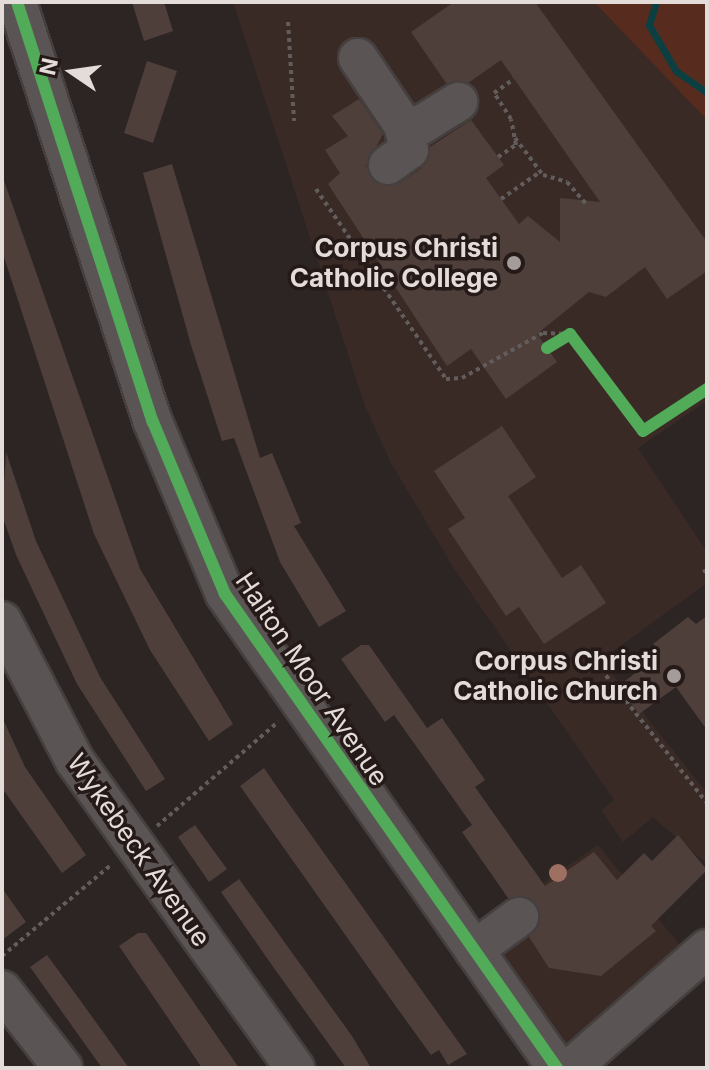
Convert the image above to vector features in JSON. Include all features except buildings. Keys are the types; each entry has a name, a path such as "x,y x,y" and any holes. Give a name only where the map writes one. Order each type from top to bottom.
{"street":[{"name":"Halton Moor Avenue","path":"17,2 153,422 225,594 557,1068"},
{"path":"358,58 403,125 409,150 388,165"},
{"path":"403,125 421,125 458,102"},
{"name":"Wykebeck Avenue","path":"2,621 75,761 295,1068"},
{"path":"474,950 519,917"},
{"path":"571,1068 685,956"},
{"path":"2,990 63,1068"}],"path":[{"path":"288,22 294,121"},
{"path":"498,157 516,145 494,93 514,79"},
{"path":"514,138 540,172 567,182 586,204"},
{"path":"501,199 540,172"},
{"path":"316,189 385,294 453,381 512,345 520,350 543,333 573,338"},
{"path":"385,294 392,290"},
{"path":"547,348 573,338"},
{"path":"596,663 707,803"}],"shaded area":[{"name":"Corpus Christi Catholic College","path":"233,2 594,2 707,120 707,401 638,448 707,552 707,583 601,660 707,793 707,864 653,817 623,842 601,810 614,800 453,567 391,463 365,406"},
{"path":"594,2 707,2 707,120"},
{"path":"598,845 688,955 569,1045 554,1040 472,932"}],"waterway":[{"path":"656,2 649,25 676,71 707,93"}],"cycle path":[{"path":"17,2 153,422 225,594 557,1068"},
{"path":"547,348 570,334 643,431 707,389"}],"place":[{"name":"Corpus Christi Catholic College","path":"514,263"},
{"name":"Corpus Christi Catholic Church","path":"674,676"}]}
